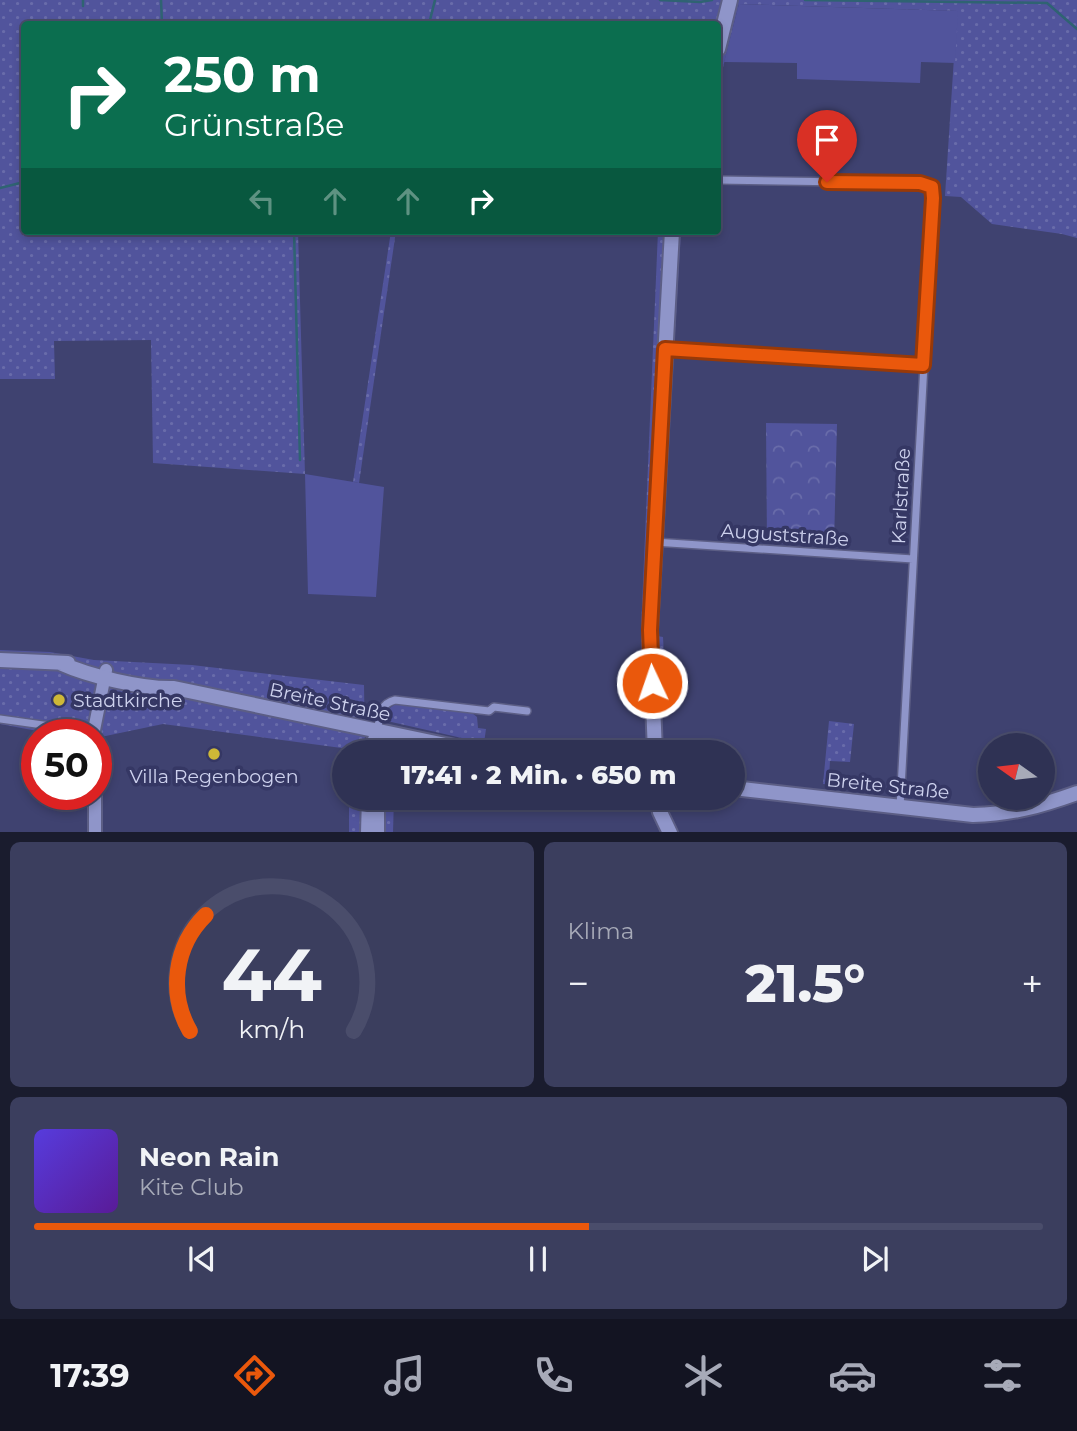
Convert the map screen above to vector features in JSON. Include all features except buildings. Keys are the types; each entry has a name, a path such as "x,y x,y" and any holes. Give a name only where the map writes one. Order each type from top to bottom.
{"main road":[{"path":"721,37 730,0"},
{"path":"655,740 650,630 671,235"},
{"name":"Breite Straße","path":"0,660 60,663 83,672 105,674 158,689 174,688 418,740"},
{"name":"Breite Straße","path":"745,789 974,816 1037,808 1077,793"},
{"path":"660,810 670,832"}],"street":[{"name":"Karlstraße","path":"721,180 920,183 932,187 900,807"},
{"path":"665,349 923,365"},
{"name":"Auguststraße","path":"654,542 913,559"},
{"path":"96,719 105,674"},
{"path":"374,740 382,706 395,699 489,711 494,707 527,711"},
{"path":"0,719 21,722"},
{"path":"377,732 378,740"},
{"path":"95,810 96,832"},
{"path":"367,832 368,810"},
{"path":"378,810 378,832"}],"green space":[{"path":"0,0 1077,0 1077,238 992,224 961,197 945,196 957,11 739,4 721,75 721,21 21,21 21,235 298,235 305,474 153,463 151,340 54,341 55,379 0,379"},
{"path":"739,4 958,11 955,63 921,62 920,83 797,79 797,63 724,62"},
{"path":"390,235 395,235 359,483 353,482"},
{"path":"658,235 681,235 657,636 663,637 666,694 643,719 641,630"},
{"path":"766,423 837,424 834,545 767,543"},
{"path":"305,474 384,487 376,597 308,594"},
{"path":"0,650 50,652 94,660 192,665 364,685 365,740 332,740 332,747 163,724 112,735 112,719 21,719 21,728 0,724"},
{"path":"397,703 472,713 477,717 478,728 486,729 484,740 471,740 387,721 387,710"},
{"path":"829,721 854,724 850,762 830,761 829,777 846,778 845,786 823,784"},
{"path":"349,810 394,810 393,832 349,832"}],"waterway":[{"path":"83,0 83,6"},
{"path":"161,0 162,21"},
{"path":"430,21 435,0"},
{"path":"660,0 712,0"},
{"path":"805,0 1047,3 1077,29"},
{"path":"0,188 21,183"},
{"path":"294,235 300,460"}],"place":[{"name":"Stadtkirche","path":"59,700"},
{"name":"Villa Regenbogen","path":"214,754"}],"route":[{"path":"652,683 650,630 665,349 923,365 932,187 920,183 827,182"}]}
